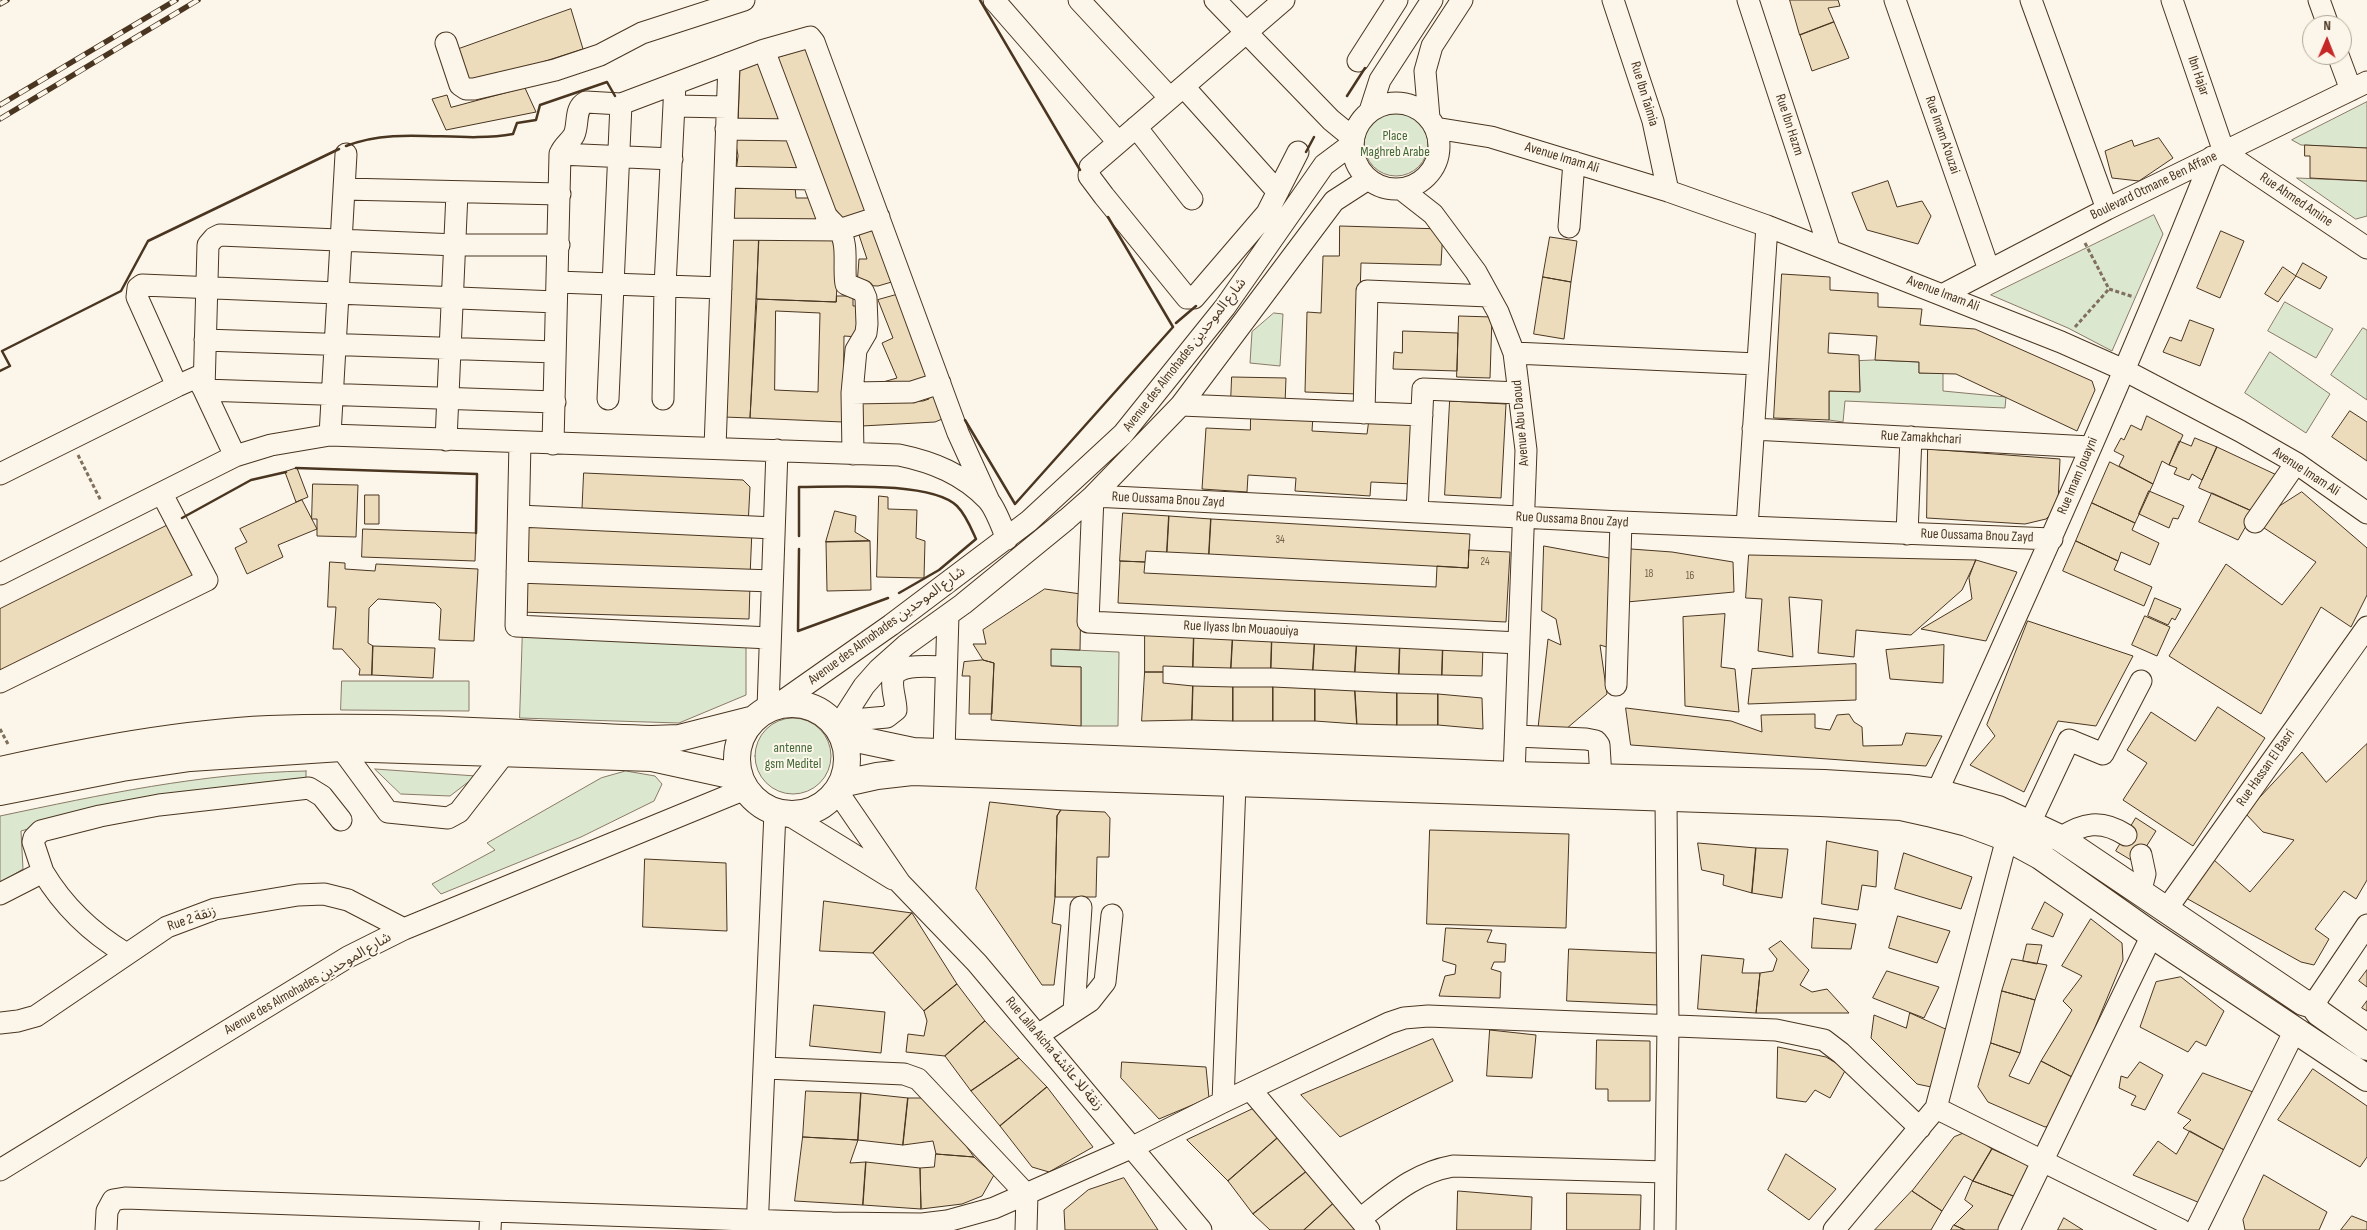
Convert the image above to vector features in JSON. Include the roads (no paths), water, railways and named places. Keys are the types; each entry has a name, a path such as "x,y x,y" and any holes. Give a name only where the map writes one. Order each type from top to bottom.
{"main road":[{"path":"0,770 118,747 268,729 339,728 651,739 679,738 789,704 810,708 841,728 913,751 1514,775 1842,784 1907,788 1937,792 1977,802 2030,822 2060,838 2312,1007 2367,1047"},
{"path":"766,711 741,736 736,756 742,783 762,806 782,813 800,814 813,810 824,804 839,788 876,776 912,772 1901,808 1967,823 2007,838 2040,856 2152,936 2367,1078"},
{"path":"839,788 847,754 841,728"},
{"path":"0,792 122,768 190,758 341,748 652,758 742,783"},
{"path":"2295,1031 2289,1012 2296,1004 2312,1007"}],"street":[{"path":"446,42 460,85 466,89 474,89 564,67 600,55 642,33 744,0"},
{"path":"994,0 1118,142"},
{"path":"1079,0 1278,192"},
{"path":"1215,0 1331,120 1359,129"},
{"path":"1284,0 1090,167 1089,176 1187,298 1194,298 1267,213 1298,152"},
{"path":"1358,61 1397,0"},
{"path":"1432,0 1380,80 1359,129 1354,157 1359,169 1378,186 1401,189 1417,183 1429,173 1439,152 1432,123 1425,71 1432,46 1462,0"},
{"name":"Rue Ibn Taimia","path":"1613,0 1653,121 1668,190"},
{"name":"Rue Ibn Hazm","path":"1748,0 1830,250"},
{"name":"Rue Imam A'ouzai","path":"1896,0 1989,270"},
{"path":"2030,0 2106,209"},
{"name":"Ibn Hajar","path":"2172,0 2218,155"},
{"path":"2319,0 2324,15"},
{"path":"554,444 560,154 562,148 574,135 579,109 586,102 621,104 764,50 807,37 812,39 958,433 1007,538"},
{"path":"764,50 826,215 839,230 844,245 846,284 863,291 866,298 866,332 856,350 852,393 853,454"},
{"path":"715,448 729,63"},
{"path":"2345,65 2359,86"},
{"path":"663,399 665,286 675,84"},
{"name":"Boulevard Otmane Ben Affane","path":"1944,294 2106,209 2359,86"},
{"path":"1359,129 1381,105 1394,103 1413,107 1432,123"},
{"path":"608,399 621,104"},
{"path":"675,106 727,107"},
{"name":"Avenue Imam Ali","path":"1432,123 1491,137 1668,190 1944,294 2061,342 2124,370 2240,431 2296,463 2367,513"},
{"path":"1136,127 1192,199"},
{"path":"726,129 793,130"},
{"name":"Avenue des Almohades شارع الموحدين","path":"766,711 891,625 1007,538 1075,481 1124,434 1225,307 1324,165 1359,129"},
{"path":"1439,152 1491,137"},
{"path":"330,435 346,154"},
{"path":"560,154 672,159"},
{"name":"Rue Ahmed Amine","path":"2218,155 2367,248"},
{"name":"Rue Imam Jouayni","path":"1937,792 2052,539 2090,447 2218,155"},
{"path":"1569,227 1574,162"},
{"name":"Avenue Abu Daoud","path":"1429,173 1434,214"},
{"path":"725,177 812,179"},
{"name":"Avenue des Almohades شارع الموحدين","path":"841,728 864,686 886,674 906,645 948,615 1093,496 1181,405 1334,201 1368,179"},
{"path":"344,189 560,194"},
{"name":"Avenue Abu Daoud","path":"1401,189 1434,214 1476,272 1489,296 1514,353 1526,450 1514,775"},
{"path":"446,440 454,298 457,193"},
{"path":"723,229 839,230 879,217"},
{"path":"1747,527 1767,226"},
{"path":"235,456 201,380 205,340 208,245 210,241 220,235 456,245 559,245"},
{"path":"177,386 137,297 137,292 142,285 454,298 557,292 613,283 722,288"},
{"path":"1364,413 1367,291 1489,296"},
{"path":"205,340 555,352"},
{"path":"1514,353 1757,364"},
{"path":"0,474 177,386 201,380 332,395 555,402"},
{"path":"852,393 912,392 940,383"},
{"path":"1417,512 1423,389 1520,393"},
{"path":"1181,405 1422,415"},
{"name":"Rue Zamakhchari","path":"1753,429 2090,447"},
{"path":"0,574 235,456 271,445 330,435 899,455 928,461 952,472 989,501"},
{"path":"1907,534 1912,437"},
{"path":"520,442 516,626 770,638"},
{"path":"766,711 777,450"},
{"path":"2255,522 2296,463"},
{"path":"0,682 207,580 162,494"},
{"name":"Rue Oussama Bnou Zayd","path":"1093,496 1524,518 2052,539"},
{"name":"Rue Ilyass Ibn Mouaouiya","path":"1093,496 1088,622 1520,643"},
{"path":"519,516 774,528"},
{"path":"1616,685 1621,522"},
{"path":"517,572 772,581"},
{"path":"944,752 948,615"},
{"name":"Rue Hassan El Basri","path":"2166,910 2367,627"},
{"path":"841,728 887,717 896,710 886,674 903,668 946,667"},
{"path":"2030,822 2069,740 2103,754 2141,681"},
{"path":"1516,736 1596,741 1600,745 1601,778"},
{"path":"341,748 388,812 448,818 459,812 504,754"},
{"name":"Avenue des Almohades شارع الموحدين","path":"0,1170 348,957 404,928 742,783"},
{"path":"1223,1102 1235,784"},
{"path":"125,953 104,941 72,913 43,872 33,842 34,838 41,831 100,816 159,805 309,788 322,796 341,820"},
{"name":"Rue Lalla Aicha زنقة للا عائشة","path":"839,788 900,883 977,963 1201,1230"},
{"path":"1665,1230 1668,1026 1666,799"},
{"path":"758,1225 782,813"},
{"name":"Rue Lalla Aicha زنقة للا عائشة","path":"782,813 900,883"},
{"path":"2060,838 2076,827 2096,824 2115,828 2126,835"},
{"path":"1834,1230 1936,1108 2007,838"},
{"path":"2140,893 2145,874 2141,855"},
{"path":"0,894 43,872"},
{"name":"Rue 2 زنقة","path":"0,1022 18,1021 36,1016 59,1002 125,953 166,926 215,909 298,896 324,894 348,900 404,928"},
{"path":"1074,1011 1081,907"},
{"path":"1038,1035 1090,1001 1105,982 1112,915"},
{"path":"2312,1007 2367,924"},
{"path":"2009,1230 2152,936"},
{"path":"106,1230 110,1204 118,1198 490,1220 758,1225 922,1224 971,1216 1027,1195 1133,1147 1389,1023 1413,1017 1776,1030 1824,1040 1841,1053 1920,1128"},
{"path":"2196,1230 2295,1031"},
{"path":"766,1068 904,1074 918,1080 1027,1195 1026,1230"},
{"path":"1250,1089 1366,1227 1418,1176 1446,1167 1666,1172"},
{"path":"1936,1108 2182,1230"}],"railway":[{"path":"0,4 7,0"},
{"path":"0,105 176,0"},
{"path":"0,119 198,0"}],"park label":[{"name":"Place Maghreb Arabe","path":"1395,144"},
{"name":"antenne gsm Meditel","path":"793,756"}]}
